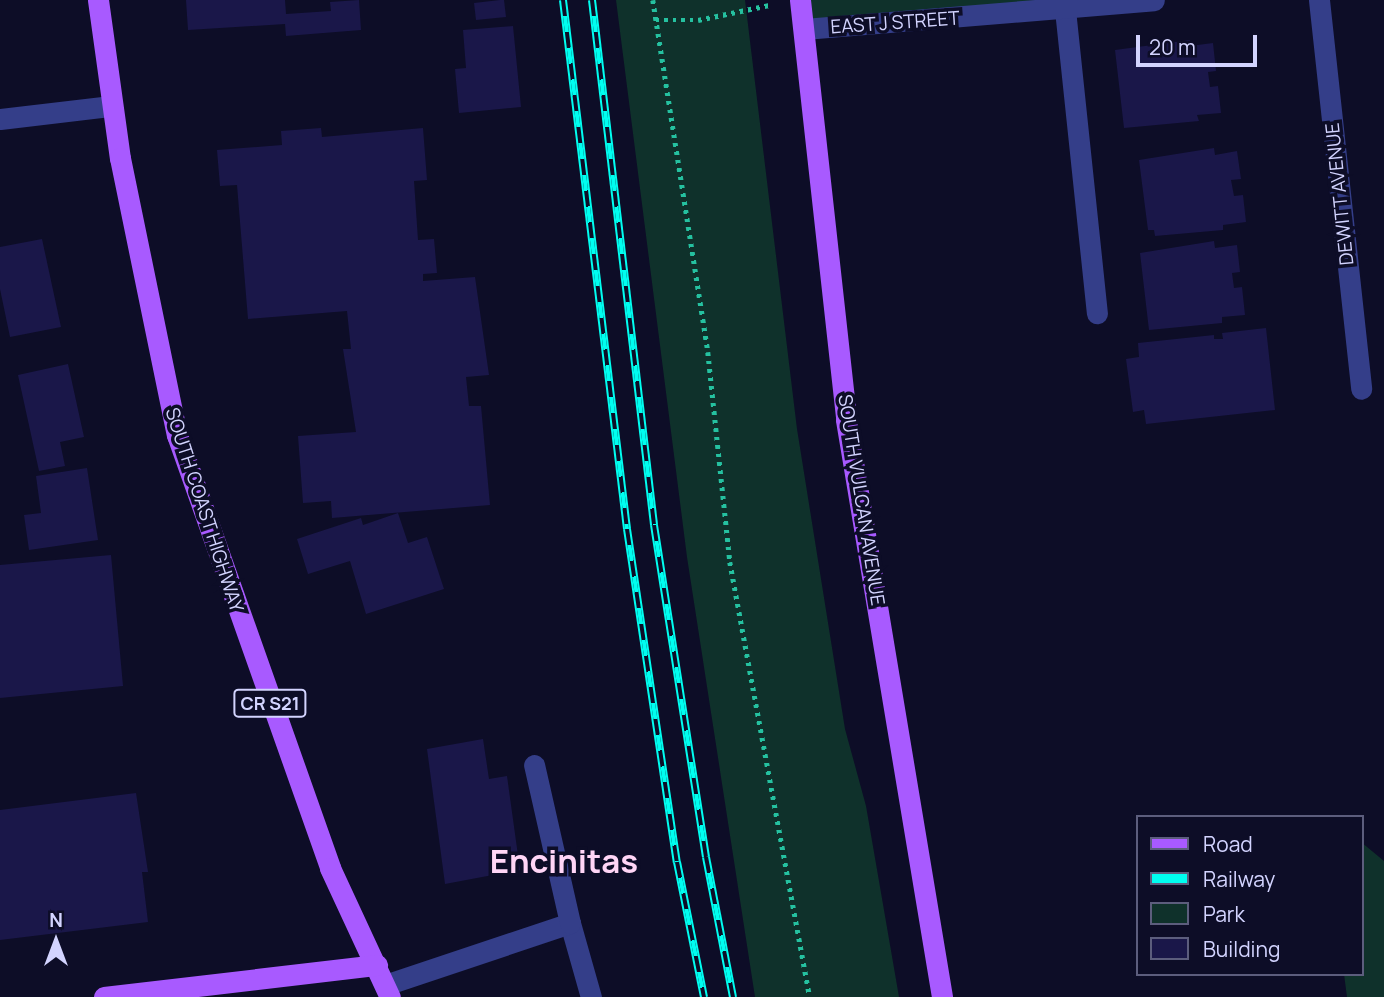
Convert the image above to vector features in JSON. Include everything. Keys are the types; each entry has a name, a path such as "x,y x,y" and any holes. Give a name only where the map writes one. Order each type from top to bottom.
{"main road":[{"name":"SOUTH COAST HIGHWAY","path":"98,0 111,106 177,435 330,868 384,982"},
{"name":"SOUTH VULCAN AVENUE","path":"790,1 804,29 846,420 942,997"},
{"path":"104,997 384,982"}],"street":[{"name":"EAST J STREET","path":"804,29 1066,5 1154,0"},
{"name":"DEWITT AVENUE","path":"1319,0 1361,389"},
{"path":"1066,5 1097,313"},
{"path":"0,119 111,106"},
{"path":"534,765 570,923 591,997"},
{"path":"384,982 570,923"}],"path":[{"path":"653,0 708,352 730,562 810,997"},
{"path":"656,20 698,20 790,1"}],"green space":[{"path":"616,0 745,0 797,429 845,729 866,806 899,997 755,997 687,557"},
{"path":"796,0 1046,0 800,30"},
{"path":"1363,844 1384,861 1384,997 1347,997 1344,976 1363,976"}],"building":[{"path":"186,0 285,0 286,14 331,11 330,2 359,0 361,30 286,36 285,24 188,30"},
{"path":"504,0 506,17 476,20 474,3"},
{"path":"513,26 521,107 459,113 455,69 466,68 463,30"},
{"path":"1190,40 1190,46 1213,43 1216,71 1208,72 1210,87 1218,86 1221,113 1197,115 1199,121 1124,128 1115,50"},
{"path":"321,128 322,137 423,128 427,180 414,181 418,240 434,239 437,273 423,274 423,281 475,277 489,375 466,377 469,406 481,406 490,505 332,518 331,501 303,503 298,436 356,432 343,349 351,349 347,311 248,319 237,185 220,186 217,150 282,145 281,131"},
{"path":"1214,148 1215,155 1237,151 1241,179 1231,180 1234,196 1243,195 1246,222 1223,225 1223,230 1155,236 1154,230 1148,230 1139,160"},
{"path":"42,239 61,327 10,337 0,289 0,247"},
{"path":"1214,241 1215,248 1237,245 1240,272 1232,273 1234,288 1242,287 1245,315 1222,317 1222,323 1149,330 1140,253"},
{"path":"1266,328 1275,410 1146,424 1144,410 1133,412 1126,359 1139,357 1138,343 1214,335 1214,339 1223,339 1222,333"},
{"path":"68,364 84,437 60,442 65,466 39,471 18,375"},
{"path":"87,468 98,540 29,550 24,515 41,513 36,476"},
{"path":"398,513 408,543 427,537 444,589 366,614 350,561 308,574 297,539 361,518 363,525"},
{"path":"111,555 123,686 0,698 0,565"},
{"path":"483,739 489,779 507,776 520,870 445,884 427,749"},
{"path":"136,793 148,872 142,872 148,922 0,940 0,810"}],"railway":[{"path":"563,0 627,529 677,862 704,997"},
{"path":"592,0 654,525 706,857 733,997"}],"district":[{"name":"Encinitas","path":"564,861"}]}
